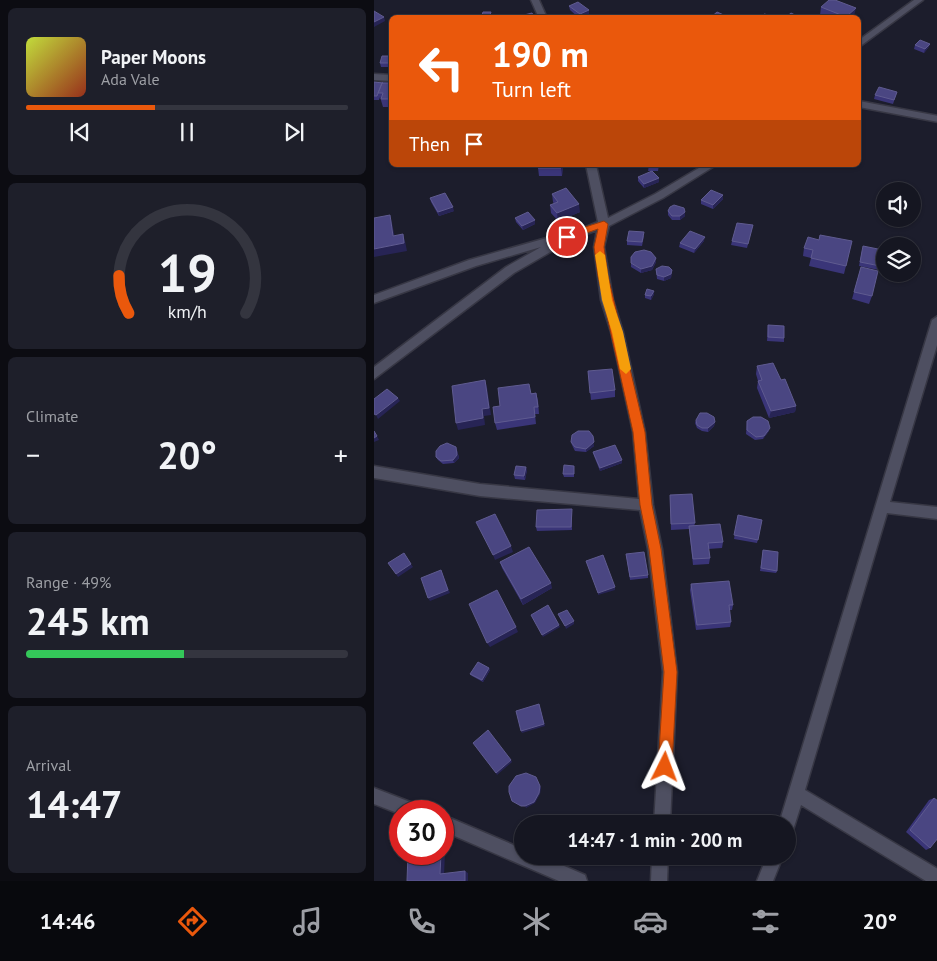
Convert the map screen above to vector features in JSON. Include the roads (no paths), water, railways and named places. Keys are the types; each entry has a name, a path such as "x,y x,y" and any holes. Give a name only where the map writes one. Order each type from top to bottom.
{"street":[{"path":"535,0 542,15"},
{"path":"861,43 919,0"},
{"path":"374,77 389,78"},
{"path":"861,104 937,118"},
{"path":"590,167 604,224 599,247 603,276 639,432 646,505 655,549 670,672 662,815"},
{"path":"374,299 473,263 567,237 604,224 659,196 708,167"},
{"path":"374,374 510,270 567,237"},
{"path":"790,815 937,320"},
{"path":"374,472 480,490 646,505"},
{"path":"882,507 937,513"},
{"path":"797,794 937,879"},
{"path":"374,796 389,802"},
{"path":"454,828 579,881"},
{"path":"659,881 660,865"},
{"path":"765,881 771,865"}]}
